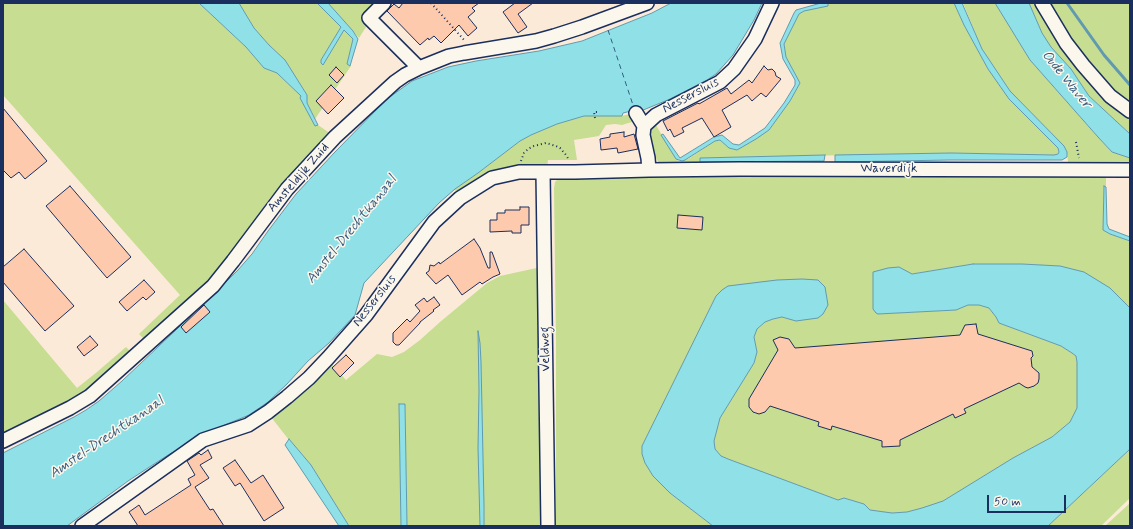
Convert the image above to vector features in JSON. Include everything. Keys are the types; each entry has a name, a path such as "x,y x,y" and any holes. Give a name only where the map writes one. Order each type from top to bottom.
{"street":[{"path":"384,3 369,18 419,68"},
{"name":"Amsteldijk Zuid","path":"3,441 70,408 90,396 212,286 233,261 287,189 335,137 395,82 405,75 449,56 536,41 606,25 647,3"},
{"name":"Nessersluis","path":"644,126 656,115 720,82 734,69 755,39 772,3"},
{"path":"1042,3 1066,43 1083,65 1110,96 1130,111"},
{"path":"636,113 644,126 643,136 649,170"},
{"name":"Nessersluis","path":"82,526 203,440 248,425 268,412 309,378 366,314 434,222 460,198 492,178 519,172 649,170"},
{"name":"Waverdijk","path":"649,170 1130,170"},
{"name":"Veldweg","path":"543,172 548,526"}],"path":[{"path":"431,3 475,51"},
{"path":"594,112 595,118"},
{"path":"1076,142 1080,158 1078,170"},
{"path":"519,172 520,163 524,153 540,144 550,144 560,148 569,159"}],"green space":[{"path":"3,3 199,3 246,47 264,68 277,73 301,96 316,126 318,125 331,134 270,198 220,270 204,287 145,340 139,334 180,295 3,95"},
{"path":"239,3 317,3 341,27 321,60 323,64 344,30 353,39 347,64 351,66 315,119 307,103 307,95 285,60 254,28"},
{"path":"328,3 388,3 366,27 359,38"},
{"path":"828,3 954,3 988,69 1009,99 1058,148 1059,152 1054,155 951,153 700,158 701,162 824,161 825,165 663,166 659,163 653,153 649,131 653,120 676,159 679,161 688,159 715,141 720,140 729,148 737,150 769,130 790,101 800,83 786,57 784,44 796,17 801,12"},
{"path":"963,3 995,3 1030,60 1112,152 1130,158 1130,165 1070,164 1068,162 1067,152 1064,146 1010,91 982,49"},
{"path":"1029,3 1037,3 1130,116 1130,134 1089,96 1071,69 1051,47 1042,33"},
{"path":"1048,3 1130,3 1130,106 1116,97 1067,34"},
{"path":"630,114 635,121 622,125 606,125 599,136 574,140 577,160 548,160 547,168 513,170 457,197 455,189 520,141 531,135 557,124 584,116 622,116"},
{"path":"1106,172 1106,187 1104,186 1103,230 1130,241 1130,308 1110,288 1060,266 973,264 911,274 899,267 876,313 956,310 968,305 979,305 989,308 999,323 1061,346 1072,353 1076,356 1077,362 1077,408 1070,422 1052,437 1013,458 943,501 907,512 892,513 870,510 863,504 844,498 838,500 728,459 721,456 715,449 714,441 720,418 754,363 757,352 754,337 757,329 765,322 782,317 788,319 818,318 716,296 642,446 645,463 653,476 670,493 713,526 556,526 554,188 557,180 562,178 621,176"},
{"path":"541,267 543,526 407,526 405,404 399,404 401,526 349,526 311,465 271,417 331,363 346,380 377,354 392,357 404,352 487,283 500,276"},
{"path":"3,300 77,388 126,347 131,352 97,383 80,395 3,436"},
{"path":"1130,449 1130,498 1101,526 1048,526"},
{"path":"1130,503 1130,526 1105,526"}],"water":[{"path":"199,3 239,3 254,28 285,60 307,95 307,103 318,125 315,126 300,98 301,96 277,73 264,68 246,47"},
{"path":"317,3 328,3 353,31 358,39 350,66 347,64 353,39 344,30 323,65 321,63 321,60 341,27"},
{"name":"Amstel-Drechtkanaal","path":"671,3 762,3 754,20 733,55 716,74 707,80 670,99 636,113 631,111 623,113 622,116 584,116 557,124 531,135 520,141 455,189 439,203 364,283 355,315 329,343 308,361 268,402 249,415 210,431 168,455 128,481 67,526 3,526 3,453 86,410 122,381 238,270 252,254 296,194 387,99 412,81 448,67 539,51 582,41 652,13"},
{"path":"821,3 828,3 828,6 804,11 799,14 784,44 786,57 800,83 790,101 769,130 737,150 729,148 720,140 715,141 685,160 682,161 676,159 661,135 663,134 680,158 714,137 722,135 733,144 739,145 765,128 784,103 795,85 795,80 783,59 780,43 796,10"},
{"path":"954,3 962,3 982,49 1010,91 1064,146 1067,152 1067,157 1062,160 835,162 835,155 951,153 1058,154 1058,148 1009,99 988,69"},
{"name":"Oude Waver","path":"995,3 1029,3 1042,33 1051,47 1071,69 1089,96 1130,134 1130,158 1112,152 1030,60"},
{"path":"825,155 824,161 700,162 700,158"},
{"path":"1104,186 1106,187 1107,224 1109,229 1130,237 1130,241 1103,230"},
{"path":"973,264 1060,266 1084,272 1110,288 1130,308 1130,449 1048,526 713,526 670,493 653,476 645,463 642,454 642,446 716,296 728,286 777,280 818,280 825,287 828,305 823,314 818,318 796,321 782,317 765,322 757,329 754,337 757,352 754,363 720,418 714,441 715,449 721,456 838,500 844,498 864,504 870,510 892,513 907,512 943,501 1013,458 1052,437 1070,422 1077,408 1077,362 1076,356 1072,353 1061,346 999,323 989,308 979,305 968,305 956,310 878,314 873,309 873,272 899,267 912,274"},
{"path":"478,331 481,362 484,526 480,526"},
{"path":"399,404 405,404 407,526 401,526"},
{"path":"289,439 311,465 349,526 339,526 285,445"}],"building":[{"path":"403,3 479,3 472,8 475,11 468,17 477,28 468,36 459,25 441,43 434,36 429,40 428,38 420,45 387,11 394,4 399,8"},
{"path":"515,3 533,3 518,14 527,27 518,33 503,12"},
{"path":"764,66 768,70 772,69 776,76 781,79 766,97 761,93 752,101 747,95 722,110 731,127 714,137 702,118 682,128 684,132 674,137 670,129 668,131 663,121 698,103 699,104 727,88 731,94 749,80 752,83"},
{"path":"336,67 344,75 337,83 329,75"},
{"path":"331,85 344,98 328,114 316,101"},
{"path":"3,108 47,161 25,179 19,172 11,178 3,170"},
{"path":"624,132 624,137 634,134 638,149 618,153 617,148 601,150 600,139 610,137 610,134"},
{"path":"70,186 131,257 107,278 46,206"},
{"path":"520,207 529,207 529,225 521,225 521,233 512,233 512,231 490,232 490,220 497,220 497,213 505,213 505,210 520,210"},
{"path":"678,215 703,217 702,230 677,228"},
{"path":"474,239 480,248 488,268 490,268 490,252 492,252 500,274 482,284 480,282 462,295 448,275 436,284 426,273 429,271 430,265 434,266 439,262 440,264"},
{"path":"24,249 74,306 45,331 3,282 3,267"},
{"path":"144,280 155,292 146,300 143,297 127,311 119,302"},
{"path":"434,297 440,305 420,322 399,345 396,345 393,342 393,333 407,319 410,322 420,311 415,305 424,298 427,302"},
{"path":"204,305 210,312 186,333 181,327"},
{"path":"976,324 978,334 1032,351 1032,367 1039,373 1038,383 1028,388 1019,383 964,409 966,413 955,418 953,414 900,440 900,446 882,447 882,441 832,426 831,430 818,426 819,422 770,406 765,412 759,414 753,412 749,407 749,399 778,350 773,340 780,337 789,339 795,348 960,335 965,325"},
{"path":"90,336 98,345 84,356 77,347"},
{"path":"346,355 354,363 340,377 332,368"},
{"path":"208,450 212,458 200,465 209,478 195,487 210,510 213,509 224,526 138,526 129,512 139,505 145,515 191,485 188,479 195,475 187,461 199,453 201,455"},
{"path":"235,460 251,483 263,475 284,508 264,521 240,483 235,486 223,468"}],"waterway":[{"path":"1067,3 1104,55 1130,85"}],"ferry route":[{"path":"608,30 634,108"}]}
